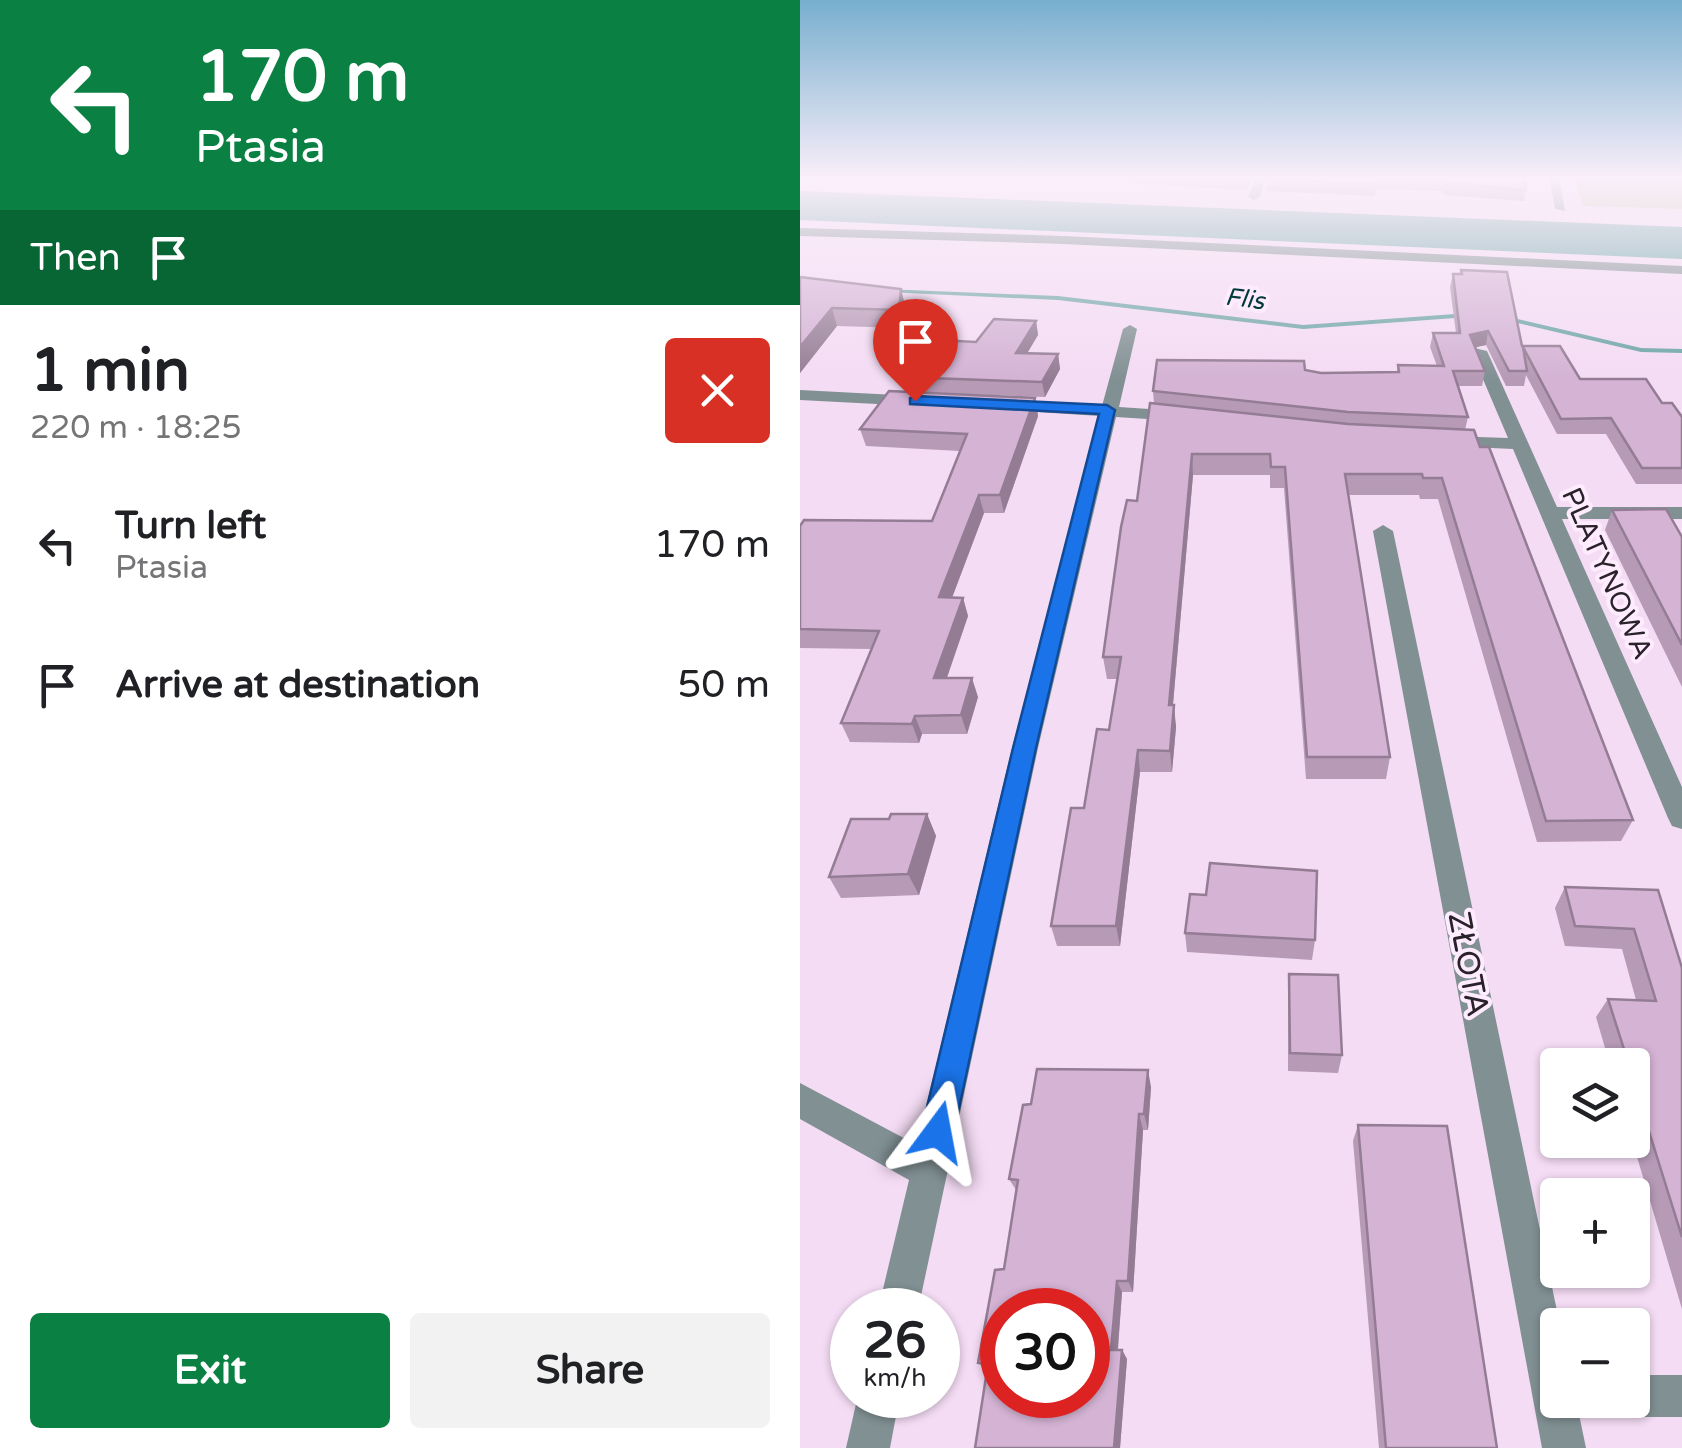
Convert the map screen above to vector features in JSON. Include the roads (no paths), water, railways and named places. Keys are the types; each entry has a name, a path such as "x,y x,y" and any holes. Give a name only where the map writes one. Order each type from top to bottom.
{"street":[{"path":"1158,245 1682,270"},
{"path":"903,1288 1025,748 1130,329"},
{"name":"PLATYNOWA","path":"1479,352 1682,818"},
{"path":"800,395 934,402"},
{"path":"992,404 1200,417"},
{"path":"1423,440 1520,444"},
{"path":"1550,513 1682,513"},
{"name":"ZŁOTA","path":"1382,531 1540,1316"},
{"path":"800,1100 929,1171"},
{"path":"1650,1396 1682,1396"},
{"path":"868,1448 875,1418"},
{"name":"ZŁOTA","path":"1559,1418 1564,1448"}],"waterway":[{"name":"Flis","path":"886,290 1058,298 1303,327 1469,315"},
{"name":"Flis","path":"1504,317 1641,350 1682,351"}]}
